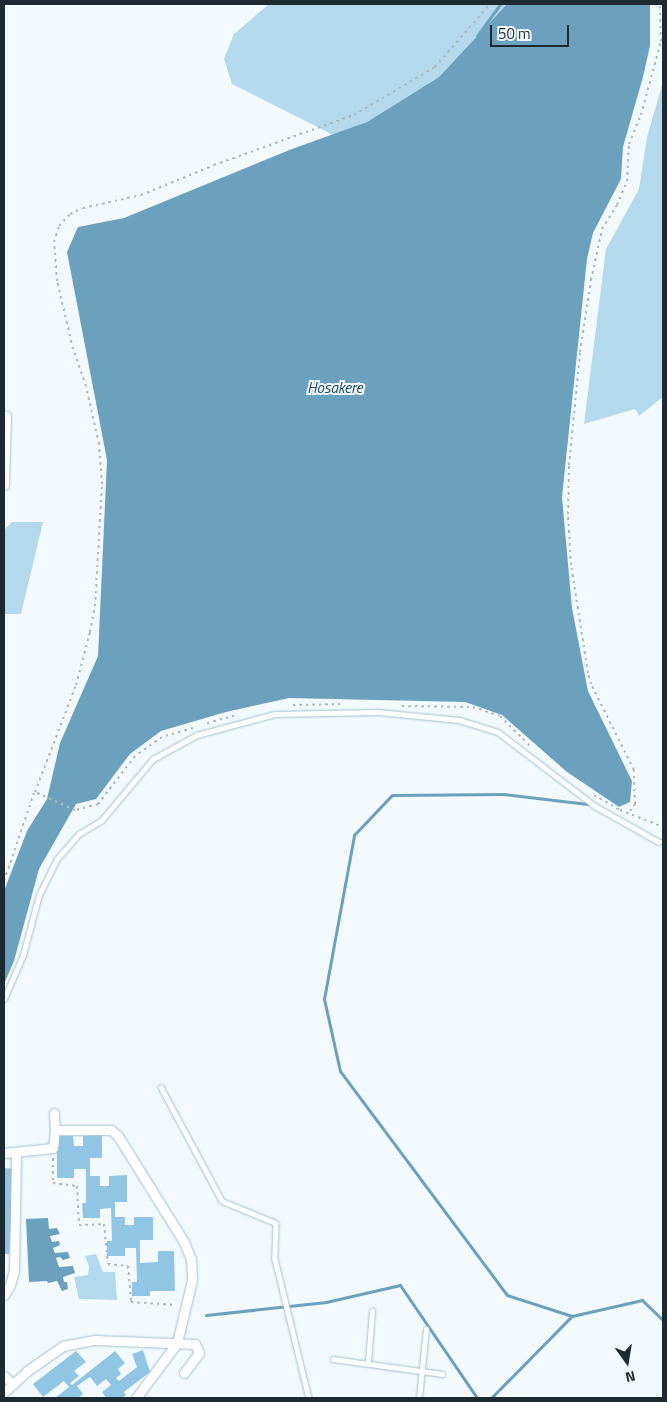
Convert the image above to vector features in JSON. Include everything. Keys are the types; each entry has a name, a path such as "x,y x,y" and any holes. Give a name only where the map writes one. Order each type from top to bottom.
{"street":[{"path":"4,416 6,416 4,485"},
{"path":"4,1153 53,1148 54,1113"},
{"path":"54,1130 102,1129 111,1130 118,1136 184,1242 191,1260 192,1273 188,1305 177,1343 137,1398"},
{"path":"4,1295 10,1286 14,1270 16,1152"},
{"path":"4,1392 63,1346 95,1340 195,1344 199,1350 184,1373"},
{"path":"4,1376 13,1384"}],"lane":[{"path":"4,999 23,955 38,895 56,859 79,834 101,821 153,758 197,735 275,714 378,712 459,720 498,732 595,806 659,842 663,842"},
{"path":"161,1087 222,1201 276,1223 275,1259 309,1398"},
{"path":"368,1362 372,1311"},
{"path":"419,1398 420,1371 426,1329"},
{"path":"333,1359 368,1362 442,1374"}],"path":[{"path":"4,881 35,792 76,685 95,606 102,484 98,444 88,396 73,349 58,280 54,242 59,226 75,211 140,195 214,165 354,115 435,67 490,4"},
{"path":"629,812 636,804 634,770 591,684 588,673 571,565 568,514 569,466 580,352 590,280 602,228 617,205 627,181 629,144 641,115 661,41 660,4"},
{"path":"291,705 346,704"},
{"path":"400,706 473,707 500,716 533,748"},
{"path":"35,792 75,810 98,804 135,756 162,736 237,716"},
{"path":"587,791 620,810 663,827"},
{"path":"53,1148 53,1183 77,1186 80,1225 104,1224 108,1264 128,1266 130,1302 188,1305"}],"shaded area":[{"path":"269,4 507,4 439,77 367,122 333,135 232,84 224,59 234,34"},
{"path":"663,82 663,397 639,416 635,409 584,424 606,249 639,189 647,137"},
{"path":"12,522 43,522 21,614 4,614 4,530"},
{"path":"96,1254 103,1272 115,1272 117,1300 79,1299 74,1277 88,1275 89,1266 85,1256"}],"water":[{"name":"Hosakere","path":"507,4 650,4 650,46 623,147 621,179 593,233 587,259 562,497 572,608 588,691 632,781 630,802 619,807 567,772 502,715 465,702 289,698 226,712 161,731 130,754 96,799 76,804 39,869 14,961 4,984 4,891 27,831 47,799 60,743 98,656 107,460 67,252 78,227 124,218 292,149 367,122 439,77"},
{"path":"48,1218 49,1229 57,1228 60,1234 50,1236 52,1242 59,1241 60,1245 53,1248 55,1253 68,1252 70,1258 63,1260 60,1257 56,1258 59,1267 73,1266 75,1273 63,1277 64,1282 67,1282 68,1289 62,1291 57,1281 48,1283 47,1281 29,1282 26,1219"}],"building":[{"path":"102,1135 102,1158 90,1158 90,1176 100,1176 100,1186 109,1186 109,1176 127,1175 127,1202 115,1202 115,1217 125,1217 125,1225 134,1225 134,1217 153,1217 153,1240 140,1240 140,1263 158,1262 158,1251 174,1251 175,1291 150,1291 150,1296 132,1296 132,1282 137,1282 136,1248 125,1248 125,1256 107,1256 107,1241 112,1241 111,1208 100,1209 100,1218 83,1218 82,1203 86,1203 86,1169 74,1169 74,1178 57,1178 57,1136 73,1136 74,1146 83,1146 83,1136"},
{"path":"4,1168 15,1169 9,1254 4,1254"},
{"path":"143,1350 150,1372 124,1392 126,1395 122,1398 106,1398 102,1392 111,1385 106,1379 97,1386 90,1377 77,1386 83,1394 78,1398 55,1398 69,1387 64,1381 43,1397 33,1384 76,1351 86,1362 74,1371 79,1376 70,1383 72,1385 115,1351 125,1363 118,1369 121,1374 116,1378 119,1381 137,1367 132,1354"}],"waterway":[{"path":"477,36 500,4"},
{"path":"572,1316 507,1295 340,1071 324,999 354,835 392,795 503,794 587,804"},
{"path":"206,1315 326,1302 400,1285 477,1398"},
{"path":"491,1398 572,1316 642,1300 663,1320"}]}
